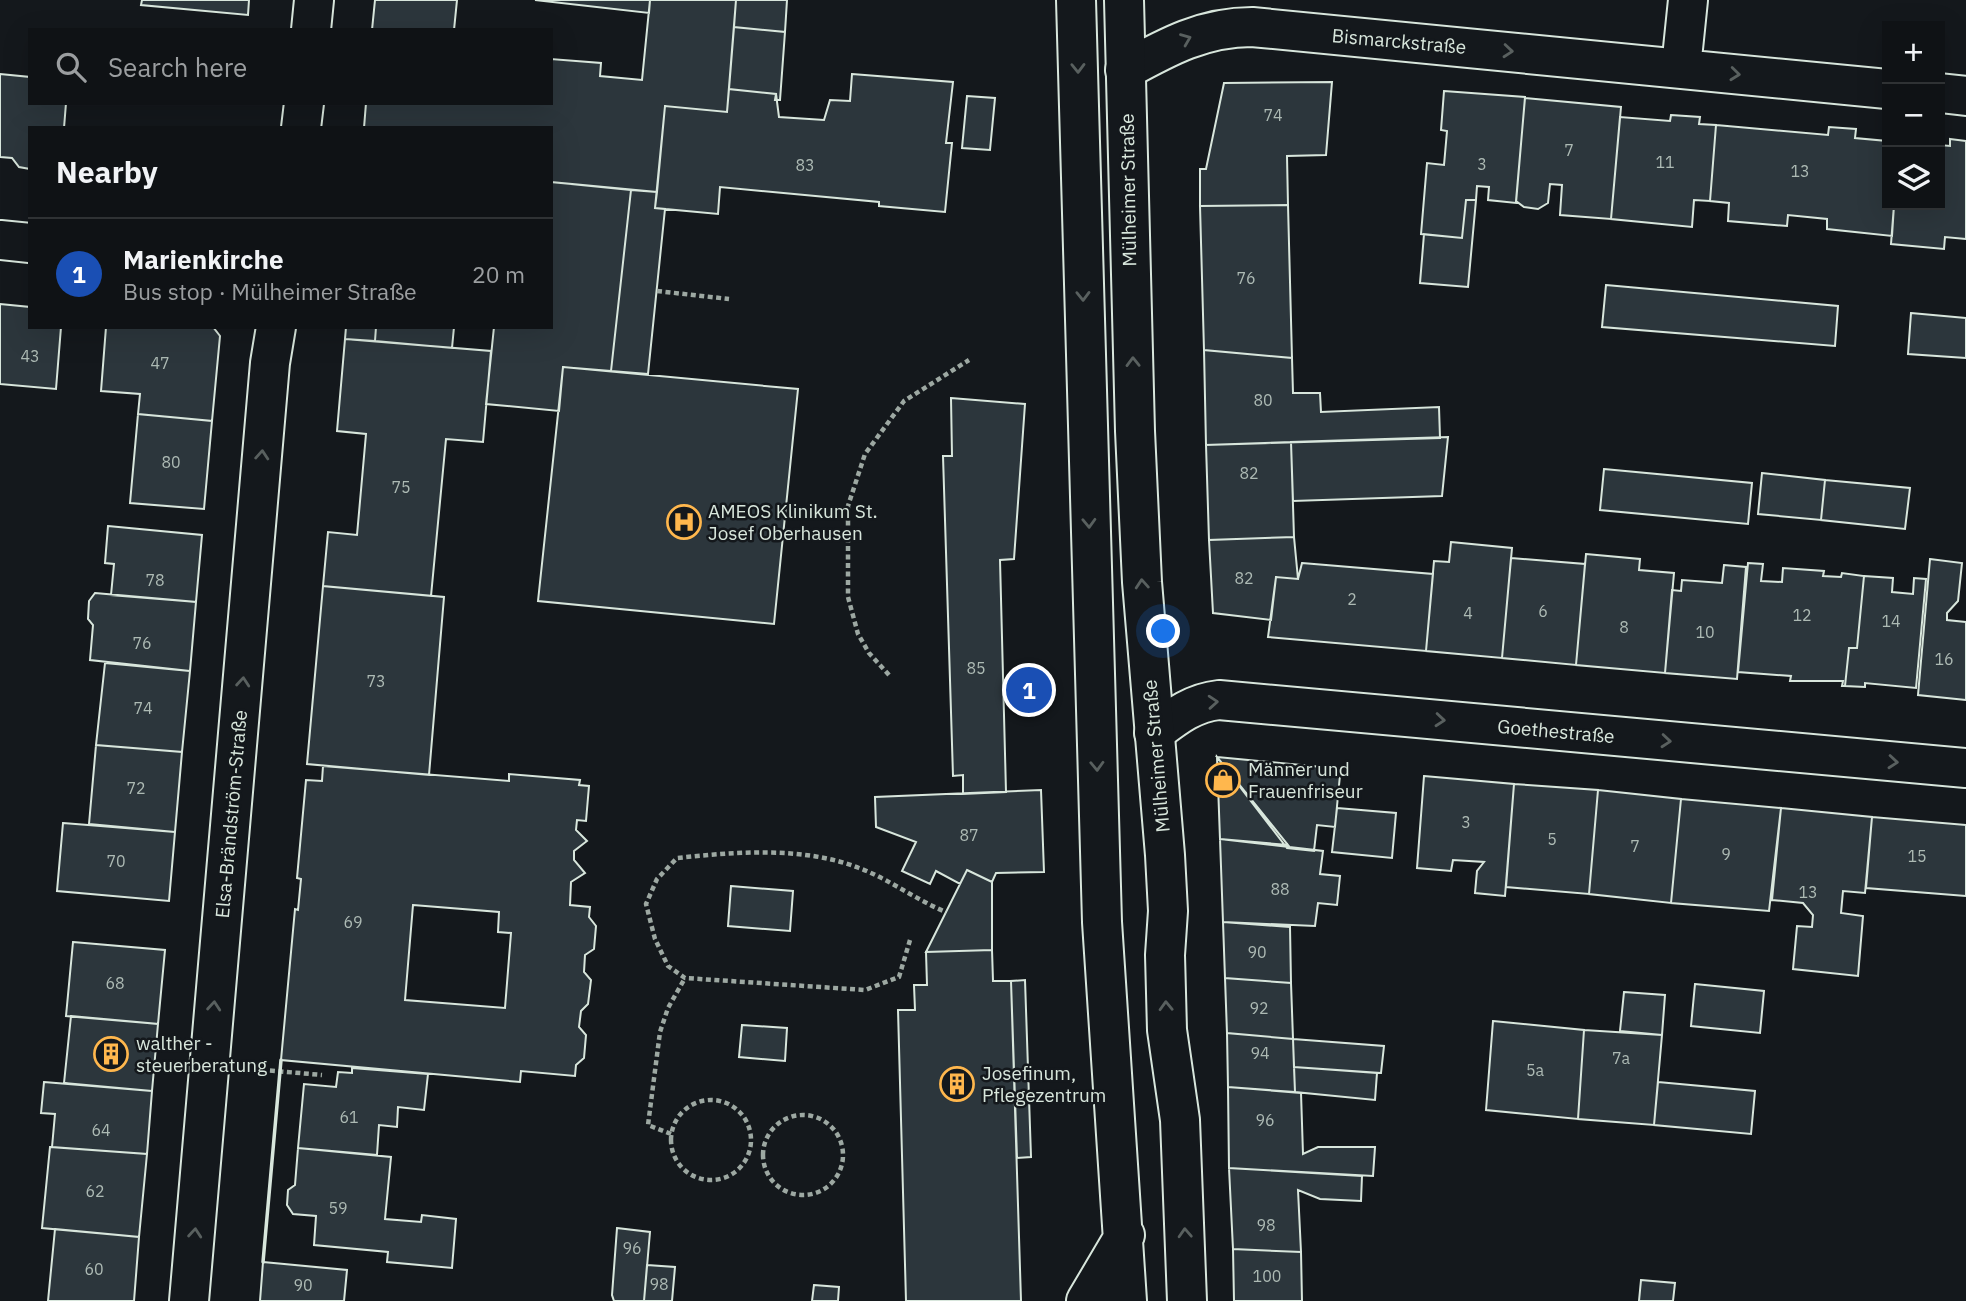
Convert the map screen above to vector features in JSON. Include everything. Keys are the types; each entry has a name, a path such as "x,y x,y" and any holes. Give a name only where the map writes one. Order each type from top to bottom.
{"street":[{"path":"311,28 314,0"},
{"path":"1076,0 1102,909 1125,1235 1127,1301"},
{"name":"Mülheimer Straße","path":"1124,0 1135,444 1168,911 1164,955 1167,1030 1180,1120 1187,1301"},
{"path":"1681,68 1688,0"},
{"name":"Bismarckstraße","path":"1125,70 1192,35 1229,27 1882,88"},
{"path":"1945,94 1966,96"},
{"path":"301,126 304,105"},
{"path":"0,240 28,243"},
{"name":"Elsa-Brändström-Straße","path":"189,1301 270,363 276,329"},
{"name":"Goethestraße","path":"1154,733 1182,711 1203,702 1219,700 1966,768"},
{"path":"1086,1301 1125,1235"}],"path":[{"path":"657,291 729,299"},
{"path":"889,675 869,653 858,634 848,597 848,506 865,454 904,401 969,360"},
{"path":"910,940 899,977 865,990 685,978 668,966 655,939 646,904 657,879 677,858 723,853 817,856 860,868 946,912"},
{"path":"671,1134 648,1125 660,1032 668,1008 685,978"},
{"path":"209,1066 322,1075"},
{"path":"702,1101 718,1101 733,1106 744,1117 751,1131 751,1147 746,1162 734,1173 720,1180 704,1180 690,1175 678,1163 672,1149 671,1134 677,1119 688,1107 702,1101"},
{"path":"810,1115 824,1121 836,1132 842,1146 843,1162 837,1177 827,1188 812,1195 796,1195 782,1190 770,1178 764,1164 763,1148 769,1134 780,1122 794,1116 810,1115"},
{"path":"751,1147 763,1148"}],"building":[{"path":"142,0 249,0 248,15 141,5"},
{"path":"375,0 457,0 454,28 372,28"},
{"path":"535,0 650,0 649,13"},
{"path":"650,0 736,0 727,112 665,106 657,192 553,182 553,126 364,126 366,105 553,105 553,59 601,63 600,76 642,80"},
{"path":"736,0 787,0 785,32 734,27"},
{"path":"734,27 785,32 780,100 775,100 776,94 729,89"},
{"path":"0,74 28,77 28,105 66,105 64,126 28,126 28,169 19,167 12,158 0,157"},
{"path":"852,74 953,82 946,143 952,143 945,212 879,206 879,202 720,187 718,214 655,208 665,106 727,112 729,89 776,94 779,117 824,120 830,100 850,101"},
{"path":"1332,82 1326,155 1287,156 1288,205 1200,206 1200,169 1206,169 1224,83"},
{"path":"1444,91 1525,97 1516,203 1488,200 1489,187 1477,186 1476,200 1466,200 1462,238 1421,234 1427,163 1444,165 1447,131 1441,130"},
{"path":"967,96 995,98 990,150 962,148"},
{"path":"1525,98 1621,107 1611,219 1560,215 1562,185 1550,184 1548,203 1538,209 1524,207 1516,201"},
{"path":"1671,115 1700,117 1699,124 1716,125 1710,201 1694,200 1692,227 1611,219 1620,117 1670,121"},
{"path":"1716,125 1828,135 1829,127 1856,129 1855,138 1882,141 1882,210 1894,210 1892,236 1827,229 1827,219 1788,215 1787,226 1728,221 1729,203 1710,201"},
{"path":"1950,139 1966,141 1966,239 1945,237 1944,249 1891,244 1894,210 1945,210 1945,146 1950,146"},
{"path":"553,182 631,190 611,371 563,367 559,411 486,404 494,329 553,329"},
{"path":"631,190 657,192 655,208 665,209 648,374 611,371"},
{"path":"1466,200 1476,200 1468,287 1420,283 1424,234 1462,238"},
{"path":"1288,205 1292,358 1204,350 1200,206"},
{"path":"1606,285 1838,306 1835,346 1602,327"},
{"path":"0,304 28,307 28,329 61,329 56,389 0,384"},
{"path":"1911,313 1966,318 1966,358 1908,354"},
{"path":"106,329 215,329 220,336 212,421 138,414 140,394 101,391"},
{"path":"346,329 376,329 375,341 345,339"},
{"path":"376,329 454,329 452,348 375,341"},
{"path":"345,339 491,351 483,442 446,439 431,596 323,586 328,532 357,535 366,434 337,431"},
{"path":"1204,350 1292,358 1293,393 1320,393 1321,412 1439,407 1440,438 1206,445"},
{"path":"563,367 798,389 774,624 538,601"},
{"path":"951,398 1025,404 1014,559 1000,560 1006,792 963,794 963,775 953,776 943,456 952,456"},
{"path":"138,414 212,421 204,509 130,503"},
{"path":"1448,437 1442,496 1293,501 1291,442"},
{"path":"1291,442 1294,537 1209,540 1206,445"},
{"path":"1604,469 1752,483 1748,524 1600,510"},
{"path":"1762,473 1825,480 1821,520 1758,514"},
{"path":"1825,480 1910,488 1905,529 1821,520"},
{"path":"108,526 202,535 196,602 111,595 114,564 105,563"},
{"path":"1294,537 1298,579 1276,577 1271,620 1213,613 1209,540"},
{"path":"1451,542 1512,548 1502,658 1426,651 1434,561 1449,562"},
{"path":"1586,554 1640,559 1639,570 1674,573 1665,673 1576,665"},
{"path":"1511,558 1585,564 1576,665 1502,658"},
{"path":"1930,559 1962,563 1958,601 1947,613 1947,620 1966,622 1966,700 1918,695"},
{"path":"1302,563 1433,574 1426,651 1268,637 1276,577 1298,579"},
{"path":"1748,563 1763,564 1761,581 1782,582 1783,568 1824,571 1823,576 1841,577 1842,573 1864,576 1857,648 1849,648 1845,686 1842,686 1843,681 1790,681 1791,676 1738,672"},
{"path":"1724,565 1746,567 1737,679 1665,673 1672,590 1681,591 1682,580 1722,583"},
{"path":"1864,576 1893,578 1892,592 1913,594 1914,578 1926,579 1916,688 1865,683 1865,687 1845,686 1849,648 1857,648"},
{"path":"323,586 444,597 429,775 307,764"},
{"path":"95,593 196,602 190,671 90,660 93,625 88,619 89,601"},
{"path":"105,663 190,671 182,752 96,745"},
{"path":"96,745 182,752 175,832 89,824"},
{"path":"1217,757 1288,845 1220,839"},
{"path":"1217,757 1322,767 1322,774 1340,775 1335,827 1317,825 1314,851 1287,848"},
{"path":"323,766 509,781 509,774 580,780 579,785 589,786 586,821 577,820 576,830 587,841 574,851 574,860 585,873 571,882 570,905 590,907 589,917 596,926 594,949 585,955 584,972 591,980 588,1004 581,1011 579,1027 586,1035 584,1058 576,1065 575,1076 521,1071 520,1082 281,1060 295,909 298,910 301,879 297,878 306,780 322,781","holes":["413,905 499,912 498,932 511,933 505,1008 405,1000"]},
{"path":"1424,776 1514,784 1505,896 1475,893 1477,871 1484,862 1453,860 1451,871 1417,868"},
{"path":"1514,784 1598,790 1589,894 1506,887"},
{"path":"1041,790 1044,872 996,873 992,882 967,870 960,884 936,871 930,884 902,871 916,842 876,827 875,797"},
{"path":"1598,790 1681,799 1671,903 1589,894"},
{"path":"1681,799 1781,808 1769,911 1671,903"},
{"path":"1337,808 1396,813 1392,858 1332,852"},
{"path":"1781,808 1872,817 1865,893 1843,891 1841,913 1863,916 1858,976 1793,969 1797,926 1812,927 1813,915 1803,903 1772,900"},
{"path":"1872,817 1966,825 1966,896 1866,888"},
{"path":"63,823 175,832 169,901 57,891"},
{"path":"1220,839 1323,851 1320,874 1340,876 1337,905 1318,903 1315,926 1223,922"},
{"path":"967,870 992,882 992,950 926,952"},
{"path":"731,886 793,891 790,931 728,926"},
{"path":"1223,922 1290,927 1291,983 1225,978"},
{"path":"73,942 165,950 158,1024 66,1016"},
{"name":"Josefinum, Pflegezentrum","path":"992,950 993,981 1011,981 1021,1301 906,1301 898,1010 915,1010 914,985 927,985 926,952"},
{"path":"1225,978 1291,983 1293,1039 1227,1033"},
{"path":"1025,980 1031,1157 1017,1158 1011,981"},
{"path":"1695,984 1764,991 1760,1033 1691,1026"},
{"path":"1624,992 1665,995 1662,1035 1620,1031"},
{"name":"walther - steuerberatung","path":"71,1016 158,1024 152,1091 64,1083"},
{"path":"1493,1021 1584,1030 1578,1119 1486,1110"},
{"path":"742,1025 787,1028 785,1061 739,1057"},
{"path":"1584,1030 1662,1035 1654,1125 1578,1119"},
{"path":"1227,1033 1293,1039 1295,1092 1228,1087"},
{"path":"1293,1039 1384,1046 1381,1073 1294,1067"},
{"path":"1294,1067 1377,1073 1375,1100 1295,1092"},
{"path":"352,1068 428,1074 424,1110 398,1107 397,1127 379,1125 377,1155 298,1148 304,1084 336,1087 338,1072 352,1073"},
{"path":"44,1082 152,1091 147,1154 52,1147 55,1114 41,1113"},
{"path":"1658,1082 1755,1091 1751,1134 1654,1125"},
{"path":"1228,1087 1301,1093 1303,1154 1318,1147 1375,1147 1373,1176 1229,1168"},
{"path":"50,1147 147,1154 139,1237 42,1228"},
{"path":"298,1148 391,1157 385,1219 421,1222 422,1215 456,1219 452,1268 387,1262 388,1252 314,1245 316,1216 293,1214 287,1205 288,1190 295,1185"},
{"path":"1229,1168 1362,1176 1361,1201 1320,1199 1298,1190 1301,1252 1233,1249"},
{"path":"617,1228 650,1232 644,1301 614,1301 612,1295"},
{"path":"55,1229 139,1237 134,1301 48,1301"},
{"path":"1233,1249 1301,1252 1302,1301 1234,1301"},
{"path":"263,1262 347,1270 344,1301 260,1301"},
{"path":"647,1265 675,1267 672,1301 644,1301"},
{"path":"1641,1280 1675,1283 1673,1301 1639,1301"},
{"path":"814,1285 839,1287 838,1301 812,1301"}],"wall":[{"path":"263,1262 281,1060"}],"place":[{"name":"AMEOS Klinikum St. Josef Oberhausen","path":"684,522"},
{"name":"Marienkirche","path":"1029,690"},
{"name":"Männer und Frauenfriseur","path":"1223,780"},
{"name":"walther - steuerberatung","path":"111,1054"},
{"name":"Josefinum, Pflegezentrum","path":"957,1084"}]}
